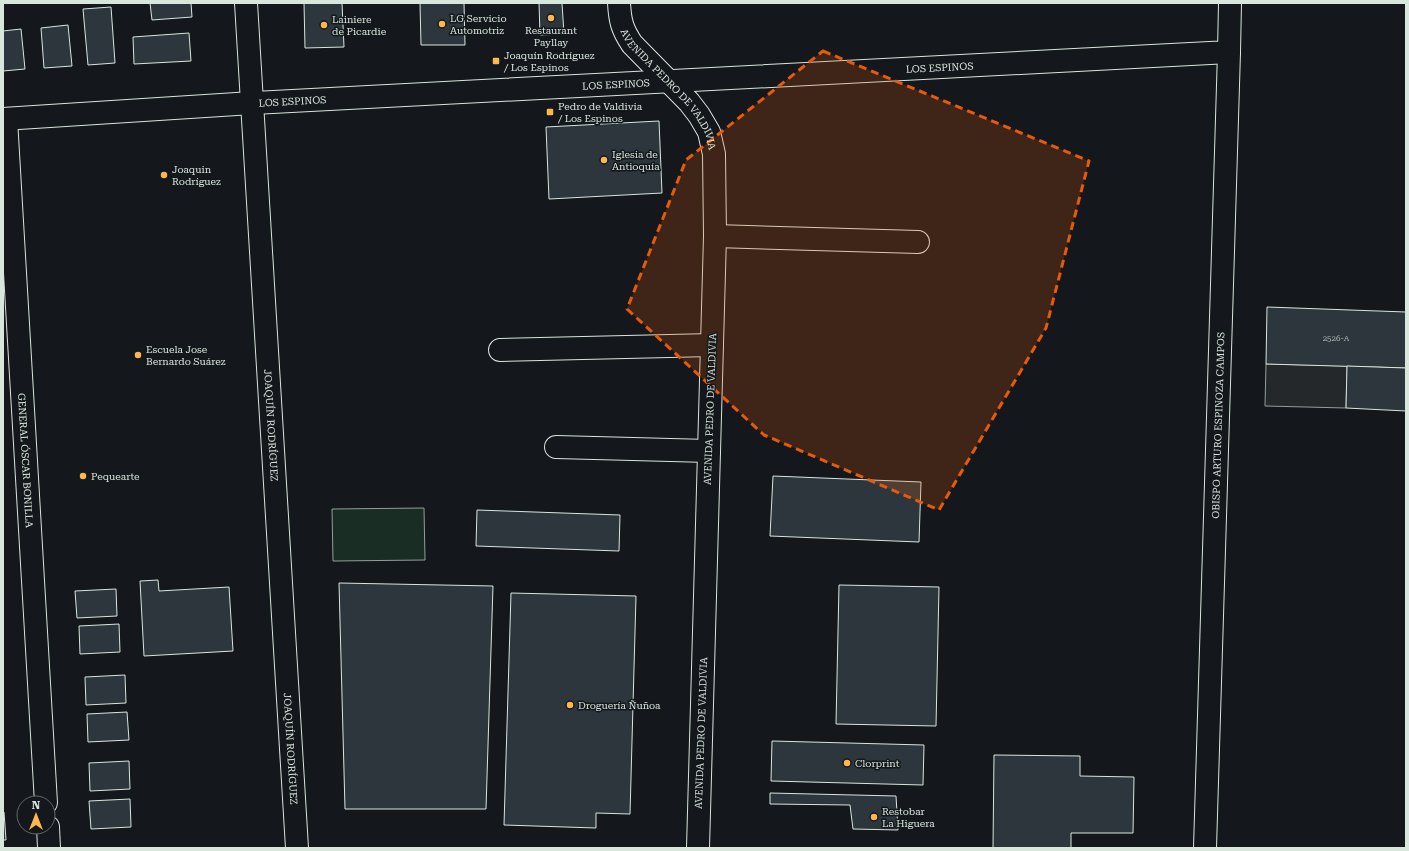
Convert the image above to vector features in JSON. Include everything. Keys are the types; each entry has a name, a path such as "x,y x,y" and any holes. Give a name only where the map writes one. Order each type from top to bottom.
{"street":[{"name":"JOAQUÍN RODRÍGUEZ","path":"246,3 297,848"},
{"name":"AVENIDA PEDRO DE VALDIVIA","path":"619,3 621,22 627,38 637,50 670,82 699,115 709,132 714,154 715,236 698,848"},
{"name":"OBISPO ARTURO ESPINOZA CAMPOS","path":"1205,848 1230,3"},
{"name":"LOS ESPINOS","path":"4,119 252,103 1229,52"},
{"name":"GENERAL ÓSCAR BONILLA","path":"4,119 46,795"},
{"path":"715,236 918,242"},
{"path":"500,350 712,345"},
{"path":"556,447 709,451"},
{"path":"48,835 49,848"}],"highlighted area":[{"path":"823,51 1089,161 1046,328 939,510 764,435 627,309 686,160"}],"green space":[{"path":"424,508 425,560 333,561 332,509"}],"shaded area":[{"path":"1266,364 1347,366 1346,408 1265,406"}],"building":[{"path":"150,3 191,3 192,17 152,20"},
{"name":"Lainiere de Picardie","path":"304,3 342,3 344,47 305,48"},
{"name":"LG Servicio Automotriz","path":"420,3 464,3 465,45 421,45"},
{"name":"Restaurant Payllay","path":"539,3 562,3 564,34 540,35"},
{"path":"111,7 115,63 88,65 83,9"},
{"path":"68,25 72,66 44,68 41,28"},
{"path":"21,29 25,69 3,71 3,31"},
{"path":"189,33 191,61 134,64 133,37"},
{"name":"Iglesia de Antioquía","path":"659,121 662,193 549,199 546,127"},
{"path":"1267,307 1406,312 1406,368 1266,364"},
{"path":"1347,366 1406,368 1406,411 1346,408"},
{"path":"773,476 921,482 919,542 770,536"},
{"path":"477,510 620,515 619,551 476,546"},
{"path":"158,580 159,591 229,587 233,651 144,656 140,581"},
{"path":"339,583 493,586 486,809 345,809"},
{"path":"839,585 939,587 936,726 836,724"},
{"path":"116,589 117,616 77,618 75,591"},
{"name":"Droguería Ñuñoa","path":"511,593 636,596 630,814 596,813 596,828 504,825"},
{"path":"119,624 120,652 80,654 79,626"},
{"path":"125,675 126,703 86,705 85,677"},
{"path":"127,712 129,740 88,742 87,714"},
{"name":"Clorprint","path":"772,741 924,745 923,785 771,781"},
{"path":"994,755 1080,756 1080,776 1134,777 1133,833 1071,833 1071,848 993,848"},
{"path":"129,761 130,789 90,791 89,763"},
{"name":"Restobar La Higuera","path":"770,793 896,796 898,830 853,829 850,805 770,804"},
{"path":"130,799 131,827 91,829 89,801"},
{"path":"4,812 6,840 3,840"}],"place":[{"name":"Restaurant Payllay","path":"551,18"},
{"name":"LG Servicio Automotriz","path":"442,24"},
{"name":"Lainiere de Picardie","path":"324,25"},
{"name":"Joaquín Rodríguez / Los Espinos","path":"496,61"},
{"name":"Pedro de Valdivia / Los Espinos","path":"550,112"},
{"name":"Iglesia de Antioquía","path":"604,160"},
{"name":"Joaquin Rodríguez","path":"164,175"},
{"name":"Escuela Jose Bernardo Suárez","path":"138,355"},
{"name":"Pequearte","path":"83,476"},
{"name":"Droguería Ñuñoa","path":"570,705"},
{"name":"Clorprint","path":"847,763"},
{"name":"Restobar La Higuera","path":"874,817"}]}
